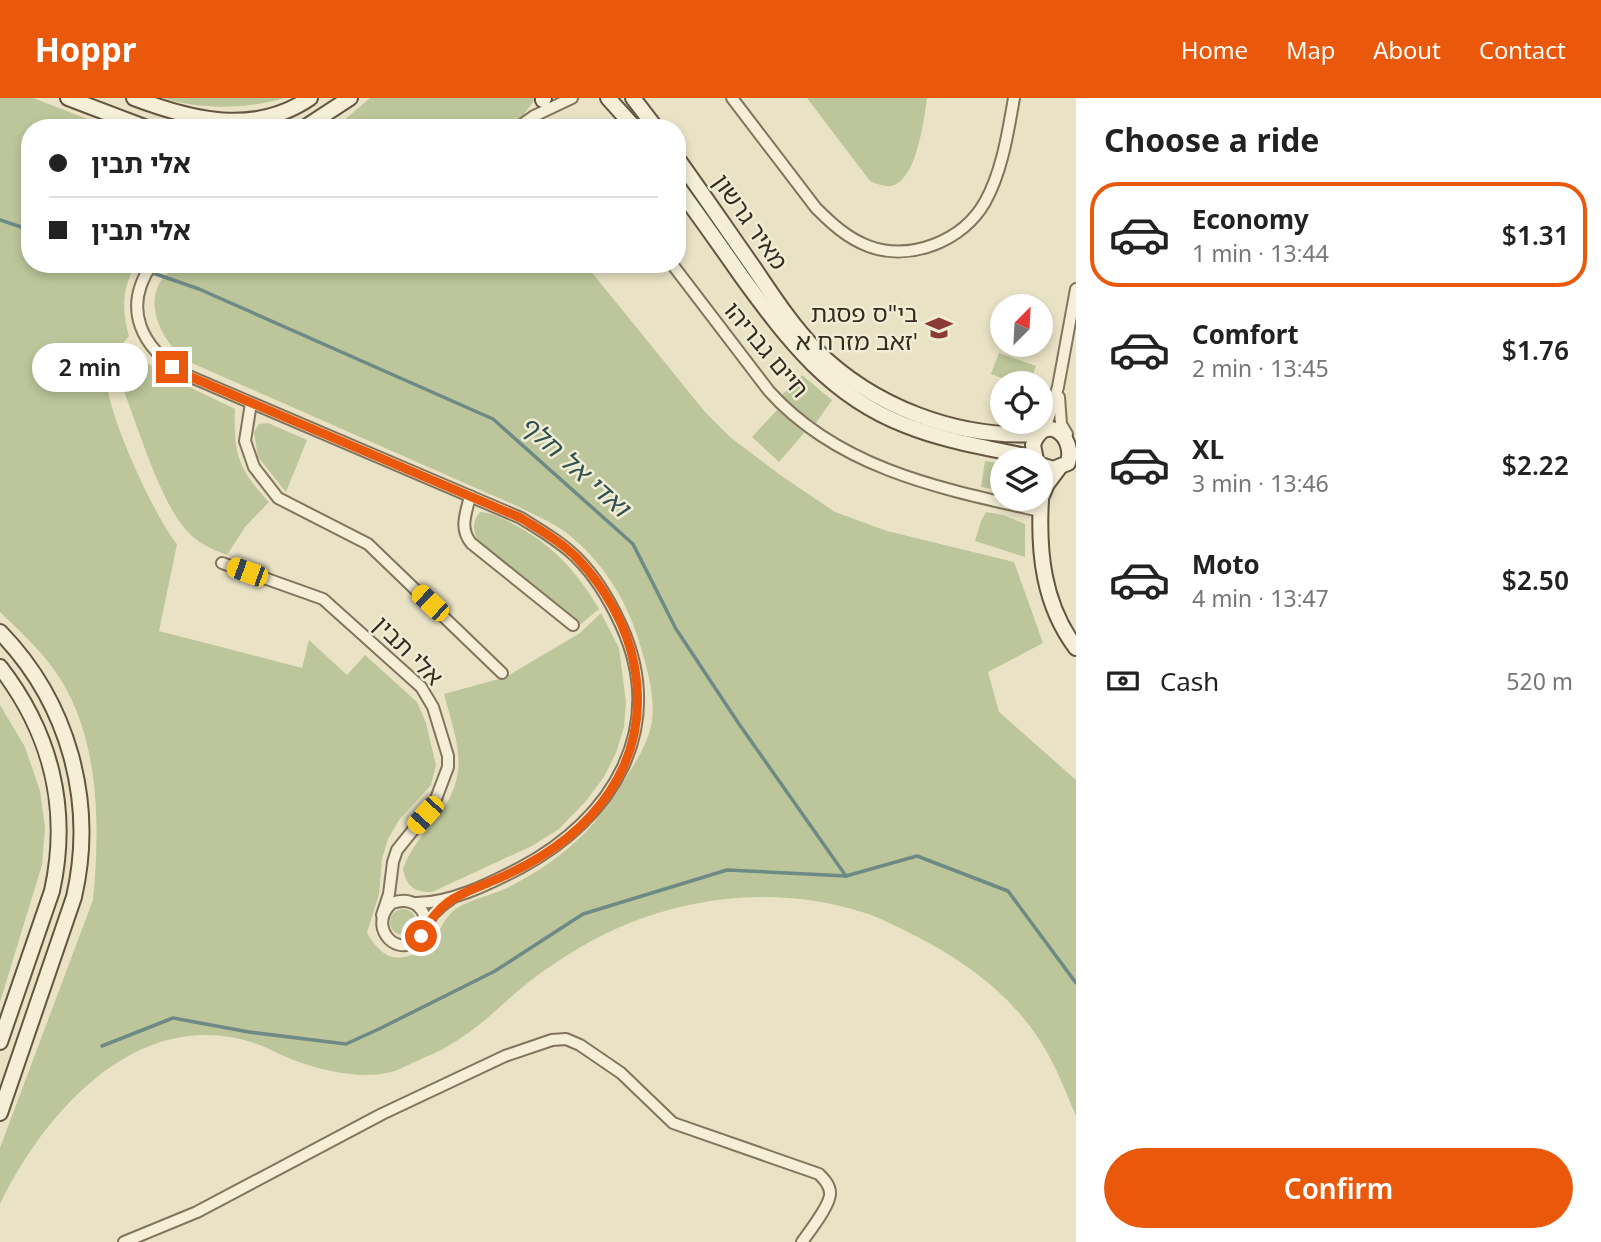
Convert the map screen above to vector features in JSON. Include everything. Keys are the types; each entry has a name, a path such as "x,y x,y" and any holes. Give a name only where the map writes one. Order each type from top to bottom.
{"street":[{"path":"68,98 123,119"},
{"path":"134,98 186,116 210,119"},
{"path":"252,119 271,116 310,98"},
{"path":"318,119 350,98"},
{"path":"530,119 572,98"},
{"path":"608,98 627,119"},
{"path":"633,98 649,119"},
{"path":"732,98 816,208 830,222 862,244 898,251 927,247 943,241 969,224 979,213 998,170 1014,98"},
{"path":"534,116 544,99"},
{"name":"מאיר גרשון","path":"686,171 780,307 815,349 843,373 908,411 956,428 990,433"},
{"name":"מאיר גרשון","path":"686,199 781,331 805,359 834,384 903,425 990,450"},
{"path":"147,273 140,285 137,300 140,323 151,347 161,358 184,374 521,518 578,558 603,591 625,634 632,653 639,703 637,726 625,768 604,800 566,838 505,876 459,894 425,903 392,903 382,915 382,929 390,940 396,943 403,945 416,941 433,914 459,894"},
{"name":"חיים גבריהו","path":"679,273 769,391 818,435 864,462 890,472 990,492"},
{"path":"1053,401 1076,289"},
{"path":"1053,479 1068,465 1073,452 1072,438 1061,424 1058,387"},
{"path":"251,403 245,441 254,467 278,498 368,544 502,673"},
{"path":"1053,430 1057,429 1072,438"},
{"path":"470,496 463,524 471,544 573,625"},
{"path":"1041,511 1039,541 1045,582 1059,620 1076,649"},
{"name":"אלי תבין","path":"222,563 323,599 421,687 428,697 448,756 448,767 434,804 397,850 382,915"},
{"path":"0,632 38,679 59,718 71,755 81,807 82,831 80,873 71,907 0,1113"},
{"path":"0,667 28,707 45,746 58,809 59,831 57,869 52,891 0,1042"},
{"path":"391,876 397,889 424,914 425,929"},
{"path":"124,1242 197,1212 382,1114 505,1056 552,1040 566,1039 580,1045 621,1073 673,1123 818,1174 827,1183 831,1193 802,1242"}],"green space":[{"path":"0,98 33,98 88,119 21,119 21,273 132,273 124,299 129,336 117,351 107,379 114,414 133,464 157,512 177,544 159,631 302,668 309,640 347,675 365,655 417,702 426,723 436,765 431,785 399,820 388,839 382,859 379,894 367,933 381,951 395,957 411,955 431,947 443,923 453,911 504,889 548,864 592,825 616,793 646,742 652,721 652,693 636,631 602,568 578,542 559,527 185,360 170,344 158,323 155,312 157,290 168,273 592,273 705,412 730,437 783,477 835,512 887,531 1014,562 1043,643 988,672 999,712 1076,780 1076,1116 1051,1060 1021,1016 984,980 942,950 862,912 827,903 753,897 680,907 611,931 544,970 459,1040 395,1071 371,1075 334,1072 299,1062 257,1044 215,1035 174,1038 137,1052 102,1073 71,1101 43,1133 19,1168 0,1204 0,1148 93,900 96,816 90,759 74,705 48,662 0,612"},
{"path":"163,98 285,98 224,107 193,105"},
{"path":"370,98 536,98 520,119 346,119"},
{"path":"807,98 927,98 918,148 900,182 883,186 870,181"},
{"path":"997,357 1010,357 1036,366 1034,371 992,371"},
{"path":"141,358 162,374 235,409 235,438 240,460 251,480 269,502 245,527 227,555 190,535 159,484 124,388 127,367"},
{"path":"802,375 832,400 816,423 801,414 782,395"},
{"path":"778,409 804,433 779,462 752,437"},
{"path":"268,423 307,440 286,492 258,457 254,432 259,424"},
{"path":"985,461 990,462 990,489 981,487"},
{"path":"480,512 515,525 553,551 573,572 599,609 581,624 477,540 474,525"},
{"path":"986,512 1003,515 1025,524 1025,557 975,541"},
{"path":"601,613 619,648 626,703 624,727 616,753 604,777 559,829 532,846 432,892 412,887 403,869 413,849 447,802 458,772 457,743 444,694 506,677 580,633"},
{"path":"0,705 25,747 40,791 45,828 42,865 0,1002"},
{"path":"403,909 412,913 416,922 412,931 403,935 394,931 390,922 394,913"}],"waterway":[{"name":"ואדי אל חלף","path":"0,220 21,227"},
{"name":"ואדי אל חלף","path":"153,273 199,289 493,419 633,544 676,629 846,876"},
{"path":"102,1046 173,1018 249,1032 346,1044 495,971 583,914 727,870 846,876 917,856 1008,891 1076,983"}],"place":[{"name":"בי\"ס פסגת זאב מזרח א'","path":"939,328"}],"route":[{"path":"172,367 521,518 578,558 603,591 625,634 632,653 639,703 632,747 625,768 615,784 604,800 566,838 531,862 505,876 459,894 444,904 433,914 421,936"}]}
